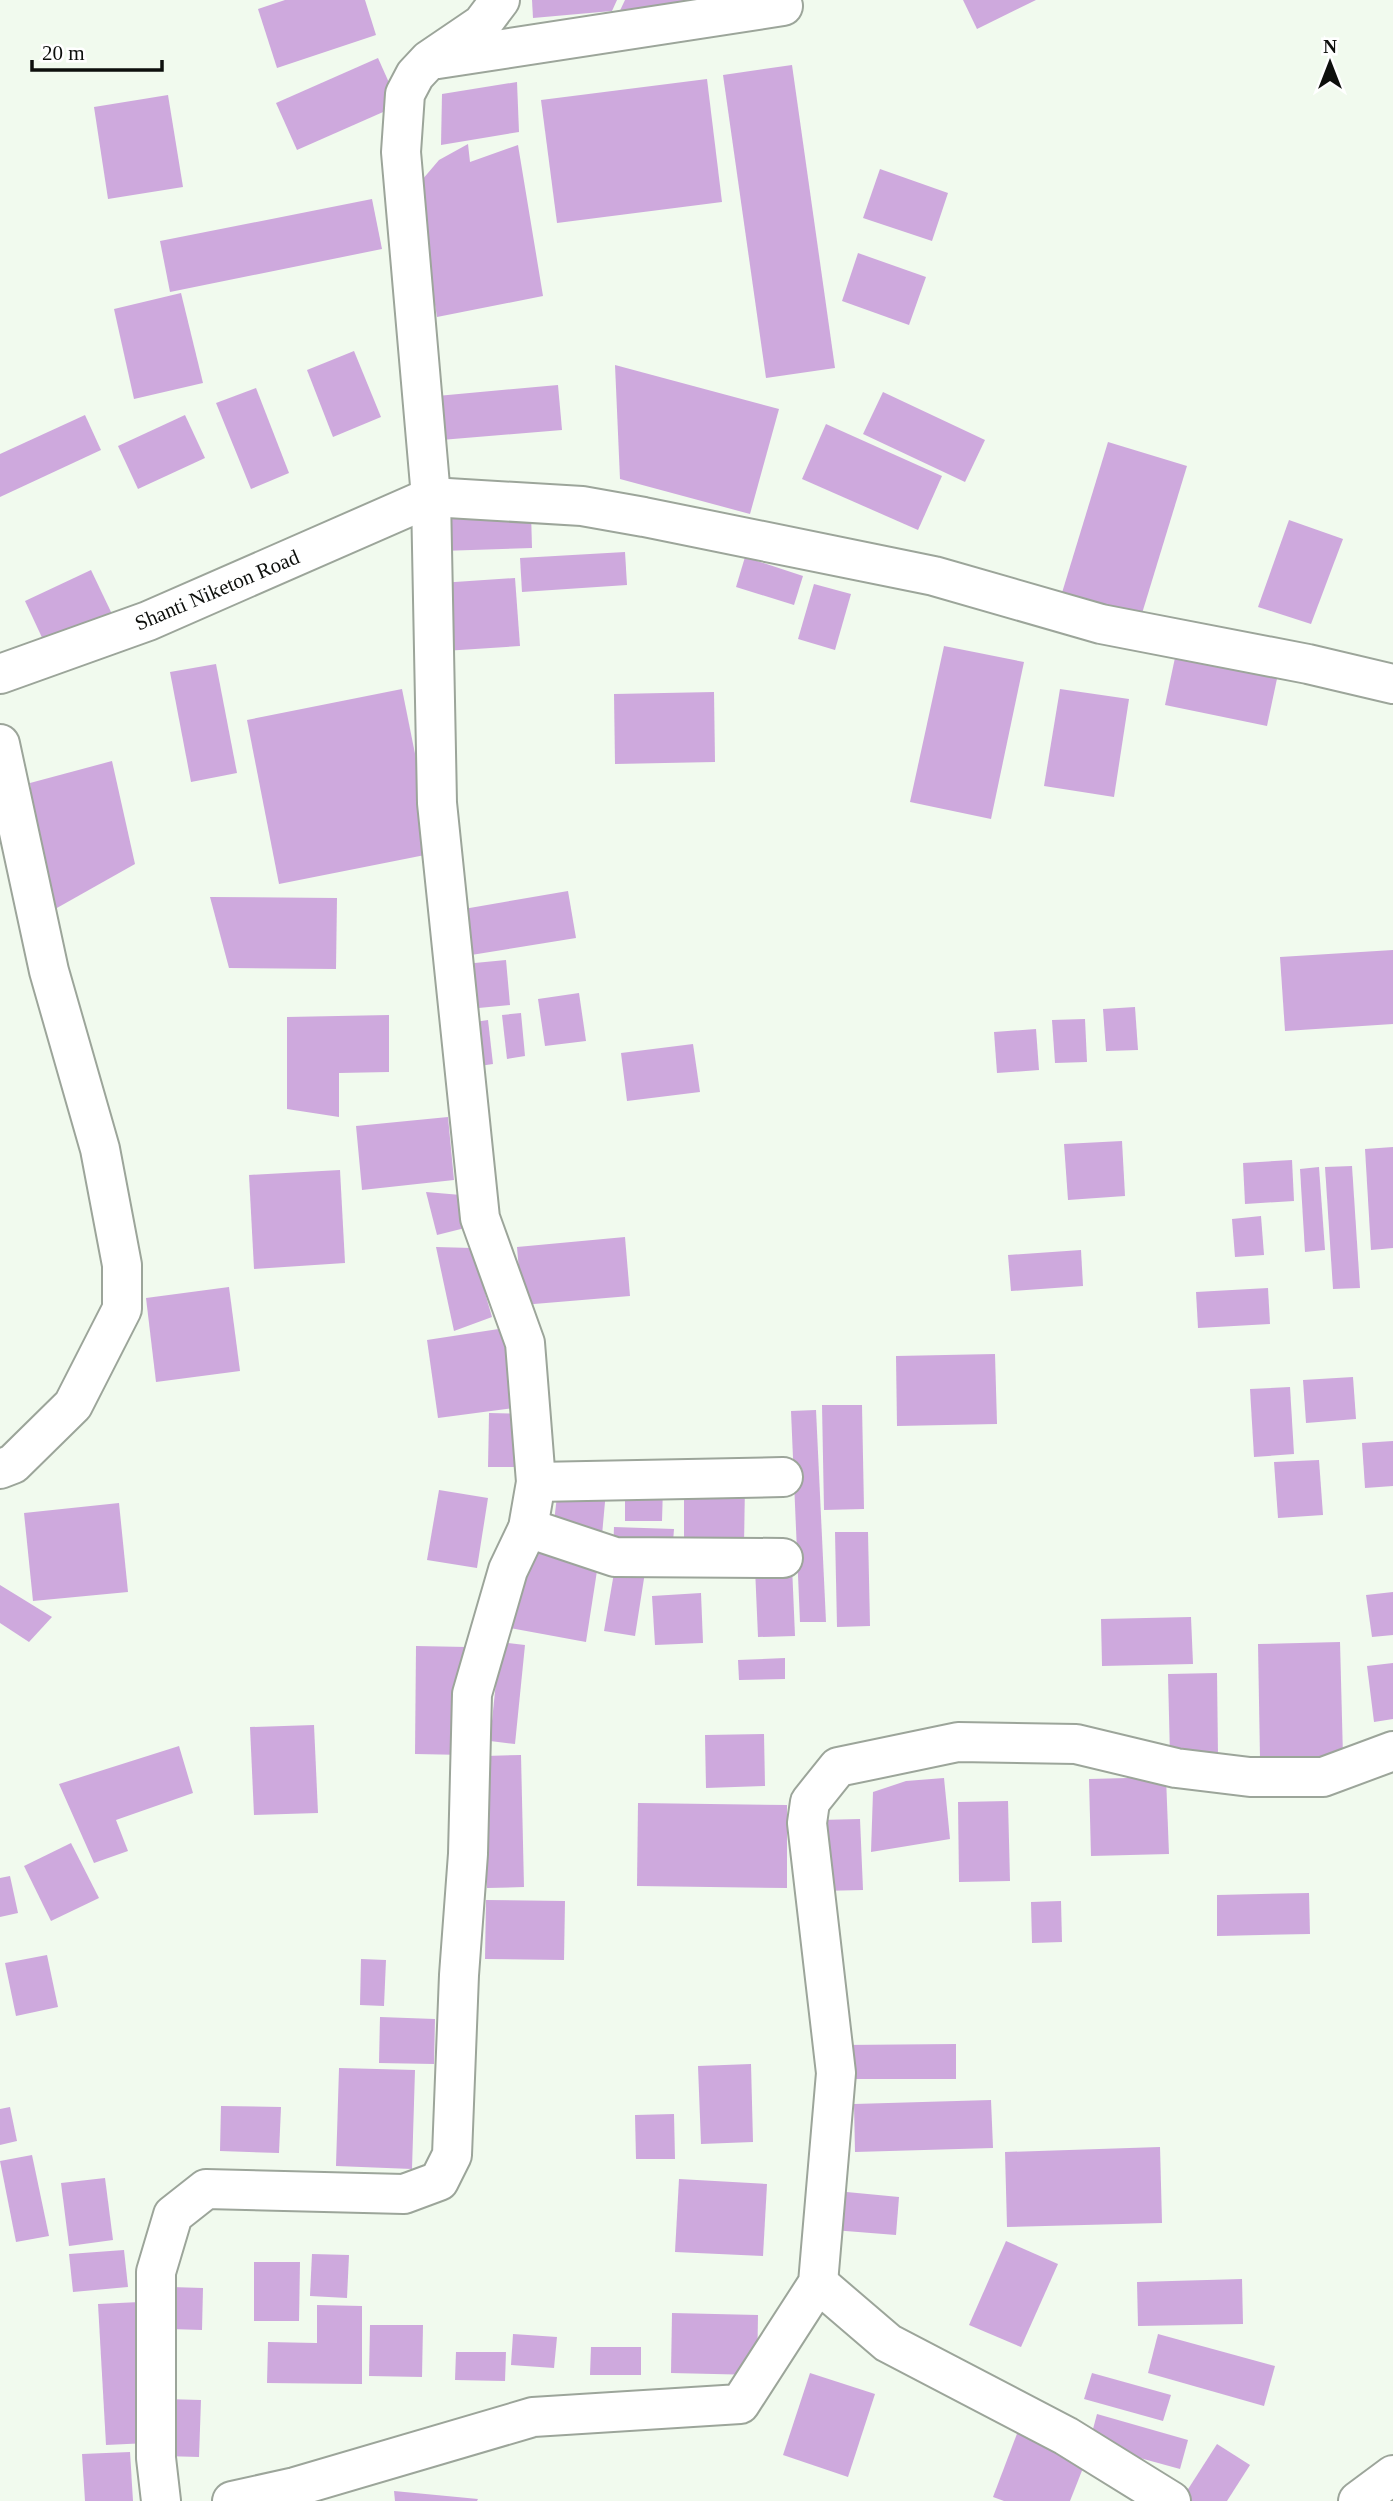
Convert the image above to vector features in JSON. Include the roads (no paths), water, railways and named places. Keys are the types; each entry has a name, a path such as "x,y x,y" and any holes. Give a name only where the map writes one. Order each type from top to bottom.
{"street":[{"path":"161,2501 156,2458 156,2272 173,2215 206,2189 404,2194 439,2181 452,2155 459,1975 468,1854 472,1694 508,1570 528,1528 536,1482 525,1343 480,1218 437,803 430,497 401,152 405,94 415,75 429,60 482,24 500,0"},
{"path":"429,60 783,6"},
{"path":"430,497 582,506 644,517 934,576 1101,624 1308,664 1393,684"},
{"name":"Shanti Niketon Road","path":"0,674 148,621 430,497"},
{"path":"0,744 50,971 100,1149 122,1265 122,1310 73,1405 13,1464 0,1469"},
{"path":"536,1482 783,1477"},
{"path":"528,1528 615,1557 783,1558"},
{"path":"232,2501 297,2494 533,2417 740,2404 818,2283 836,2073 807,1823 810,1802 838,1767 958,1742 1076,1744 1176,1768 1251,1777 1323,1777 1393,1751"},
{"path":"818,2283 888,2343 1066,2436 1171,2501"},
{"path":"1357,2501 1393,2475"}]}
